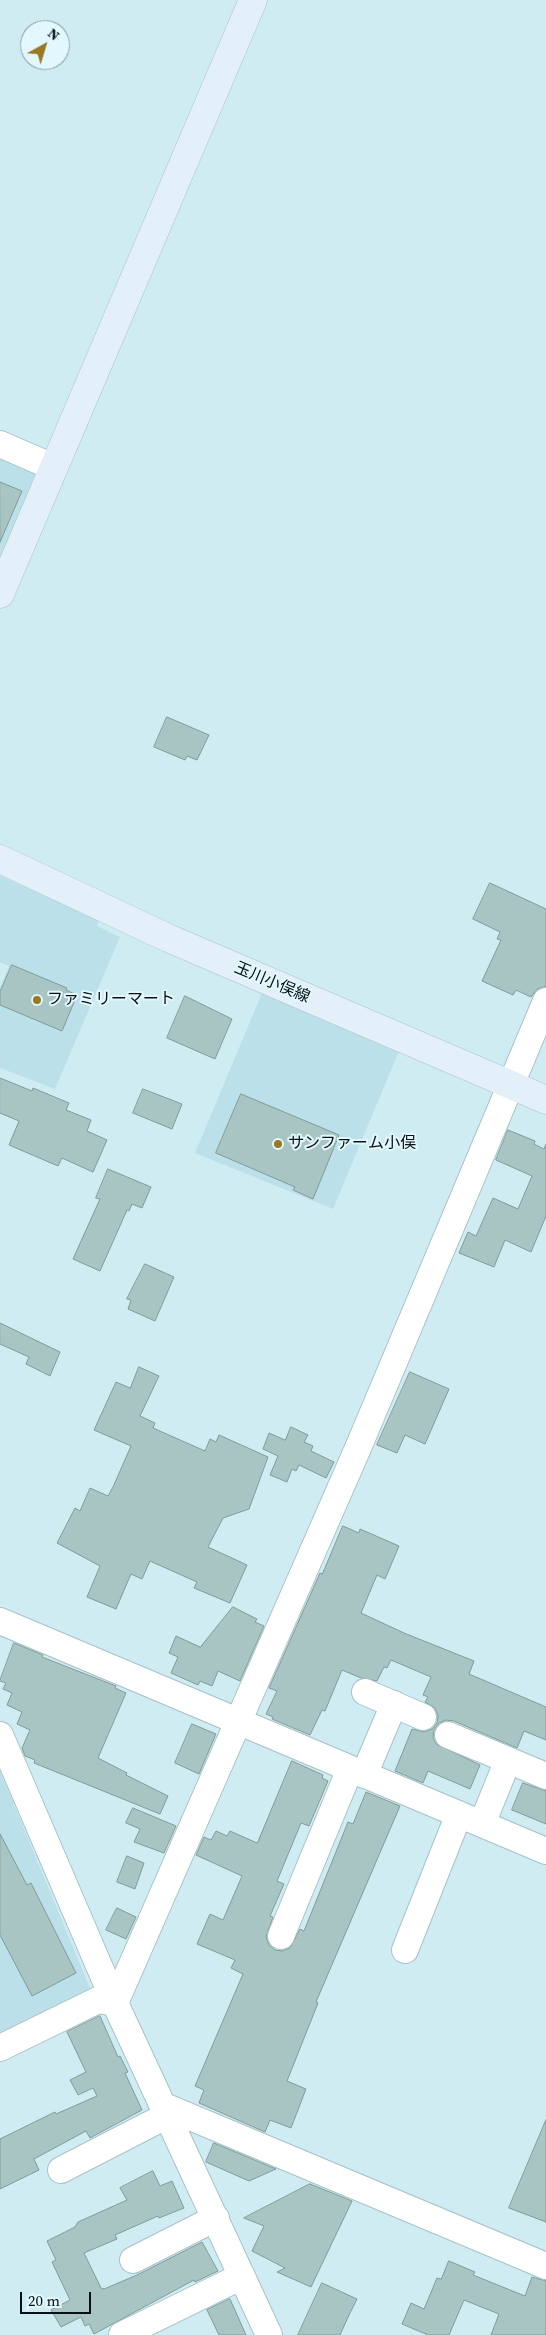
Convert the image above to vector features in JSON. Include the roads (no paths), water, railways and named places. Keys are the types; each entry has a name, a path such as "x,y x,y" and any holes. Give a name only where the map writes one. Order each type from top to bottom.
{"street":[{"path":"0,594 253,0"},
{"path":"0,444 54,467"},
{"name":"玉川小俣線","path":"0,858 160,934 546,1100"},
{"path":"115,2003 358,1448 546,1001"},
{"path":"0,1621 238,1723 546,1851"},
{"path":"365,1692 423,1718"},
{"path":"281,1936 357,1772 394,1704"},
{"path":"0,1735 115,2003 269,2335"},
{"path":"448,1735 546,1776"},
{"path":"405,1950 470,1819 508,1760"},
{"path":"0,2048 98,2000 115,2003"},
{"path":"61,2170 166,2111"},
{"path":"166,2111 544,2259"},
{"path":"134,2260 216,2218"},
{"path":"122,2335 242,2276"}],"place":[{"name":"ファミリーマート","path":"37,1000"},
{"name":"サンファーム小俣","path":"278,1144"}]}
